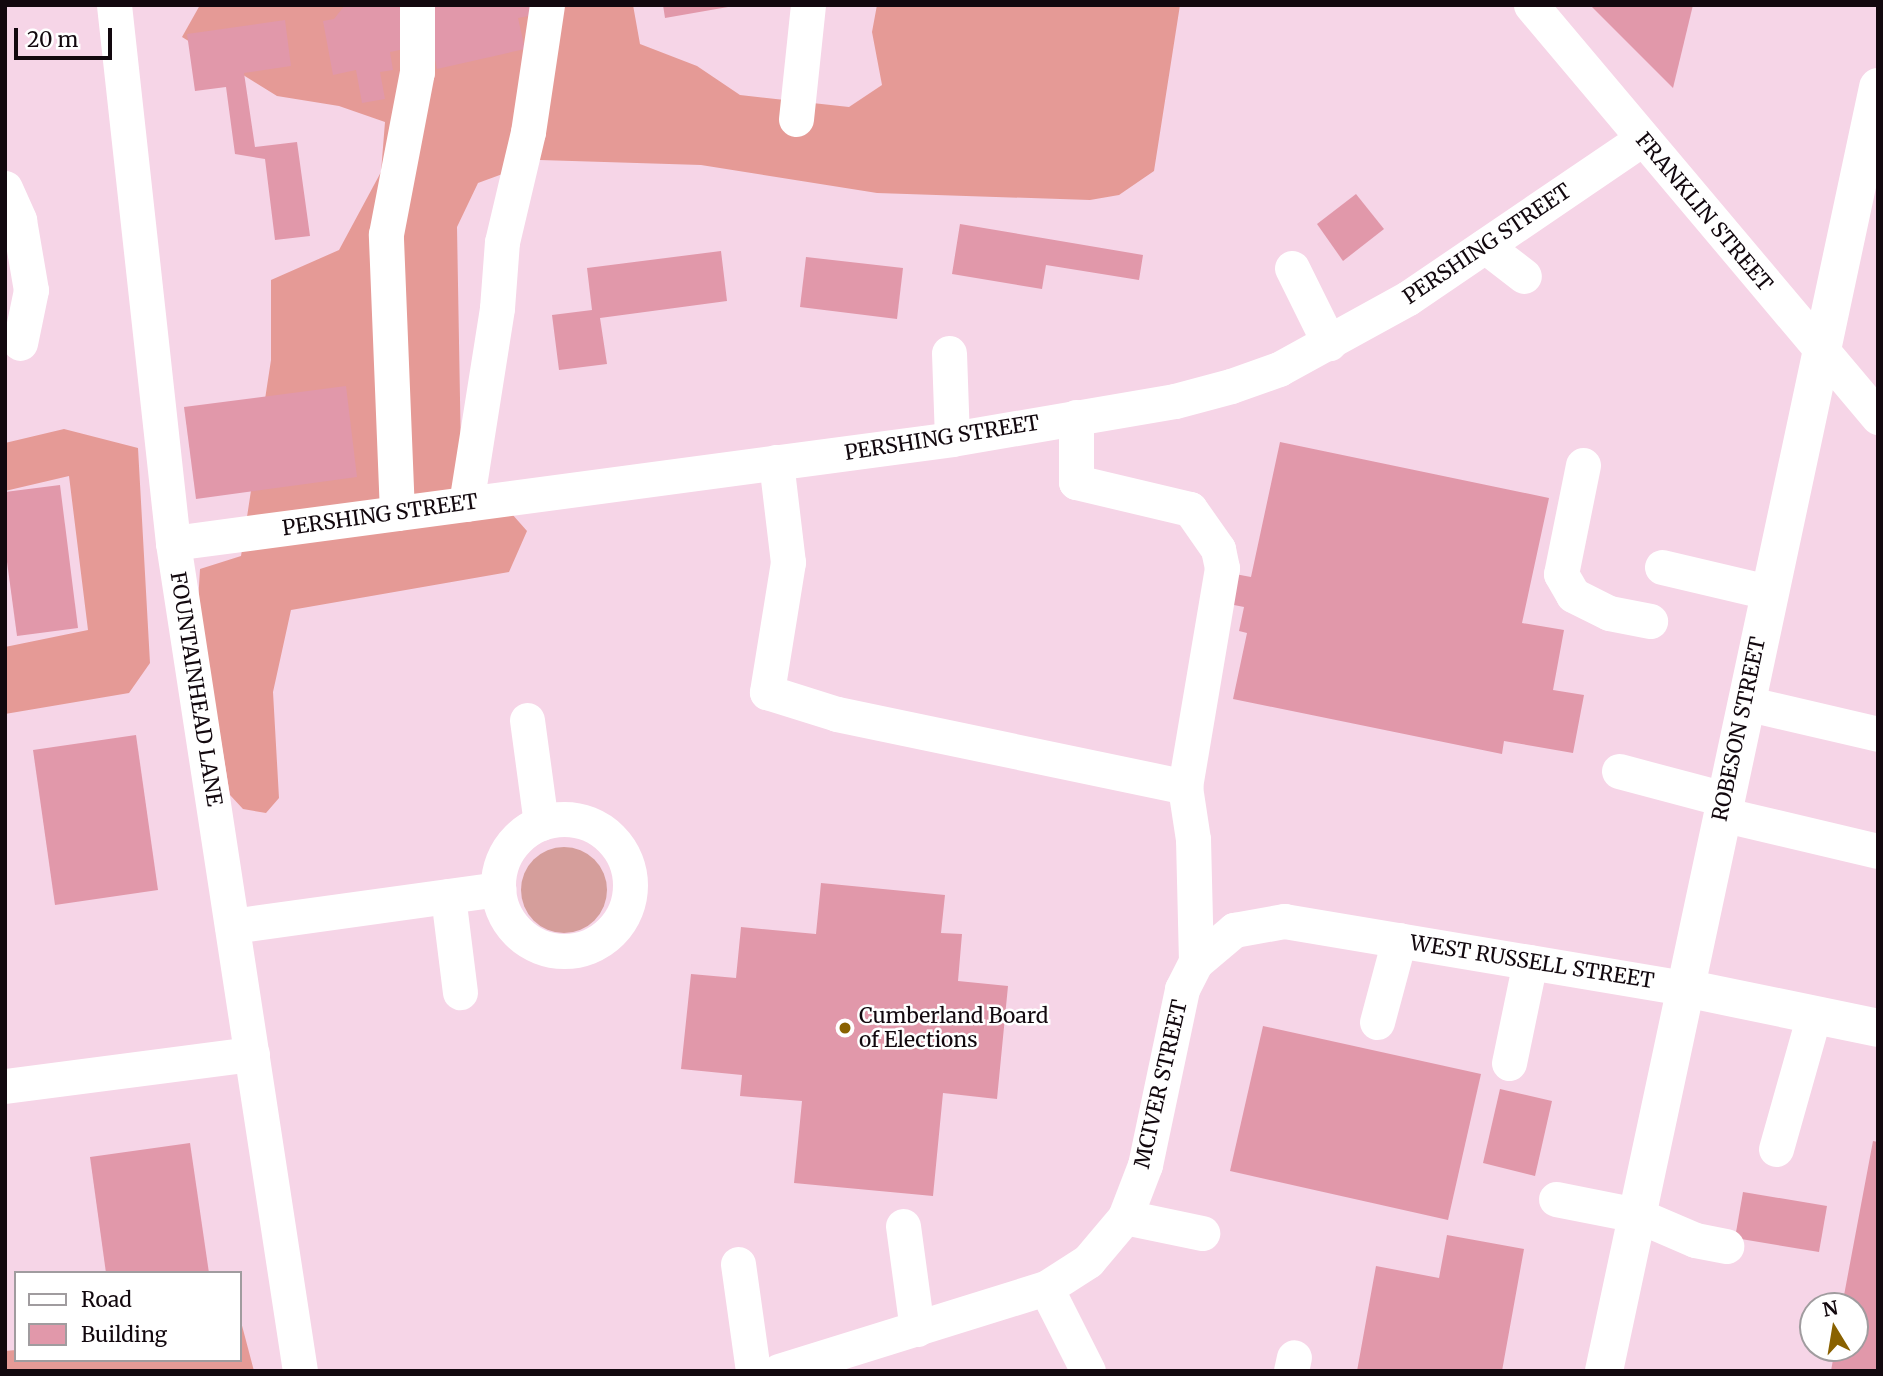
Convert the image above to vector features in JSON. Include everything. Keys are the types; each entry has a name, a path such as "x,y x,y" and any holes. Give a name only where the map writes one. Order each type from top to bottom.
{"main road":[{"name":"ROBESON STREET","path":"1604,1371 1819,349 1878,87"},
{"name":"WEST RUSSELL STREET","path":"1685,988 1878,1028"}],"street":[{"name":"FOUNTAINHEAD LANE","path":"114,5 173,543 300,1371"},
{"path":"397,513 386,234 417,72 416,5"},
{"path":"466,504 497,308 502,242 528,132 547,5"},
{"path":"796,119 808,5"},
{"name":"FRANKLIN STREET","path":"1531,5 1878,417"},
{"name":"PERSHING STREET","path":"173,543 952,439 1231,386 1329,343 1408,299 1643,138"},
{"path":"5,188 19,220 31,290 20,344"},
{"path":"1485,246 1524,276"},
{"path":"1292,268 1329,343"},
{"path":"949,353 952,439"},
{"path":"1076,417 1076,482 1190,509 1218,549 1222,568 1185,787 1193,839 1196,962"},
{"path":"776,462 788,562 767,692 837,714 1185,787"},
{"path":"1583,465 1561,573 1573,595 1609,612 1650,621"},
{"path":"1662,567 1768,592"},
{"path":"1745,703 1878,734"},
{"path":"527,720 541,823"},
{"path":"1619,772 1723,807 1878,851"},
{"path":"583,821 618,845 631,884 617,925 600,941 556,950 516,930 498,889 509,849 541,823 583,821"},
{"path":"232,926 498,889"},
{"path":"448,896 460,992"},
{"name":"WEST RUSSELL STREET","path":"1196,962 1234,930 1284,921 1685,988"},
{"path":"1377,1022 1399,940"},
{"name":"MCIVER STREET","path":"779,1371 1046,1288 1088,1261 1125,1217 1145,1165 1182,989 1196,962"},
{"path":"1509,1063 1530,962"},
{"path":"1776,1149 1814,1015"},
{"path":"5,1086 252,1054"},
{"path":"1556,1199 1637,1215 1695,1240 1726,1245"},
{"path":"1125,1217 1202,1233"},
{"path":"903,1226 917,1329"},
{"path":"738,1264 753,1371"},
{"path":"1046,1288 1087,1371"}],"shaded area":[{"path":"200,5 633,5 640,44 697,66 740,95 849,107 882,85 872,32 877,5 1180,5 1154,171 1119,195 1090,200 877,193 701,165 540,160 478,183 457,227 461,456 527,531 509,572 291,610 273,692 279,798 266,813 243,809 230,795 198,603 200,569 241,556 271,360 271,280 339,250 381,172 385,122 339,106 277,96 182,37"},
{"path":"64,429 138,448 150,663 129,693 5,714 5,647 88,630 69,476 5,491 5,443"},
{"path":"564,847 588,854 600,866 607,890 600,914 588,926 564,933 540,926 528,914 521,890 528,866 540,854"},
{"path":"242,1326 254,1371 5,1371 5,1351 14,1350 14,1362 242,1362"}],"building":[{"path":"345,5 401,5 409,48 390,52 393,70 380,72 385,99 362,103 356,70 333,75 323,21 334,19"},
{"path":"423,5 542,5 544,13 518,18 525,49 437,69"},
{"path":"663,5 727,5 728,7 665,18"},
{"path":"1590,5 1693,5 1673,88"},
{"path":"285,20 291,66 244,73 255,147 297,142 310,236 275,240 265,159 235,154 226,87 195,91 187,34"},
{"path":"1356,194 1384,229 1343,261 1317,224"},
{"path":"960,224 1143,255 1139,280 1046,265 1042,289 952,274"},
{"path":"721,251 727,301 600,318 607,364 559,370 552,315 592,310 587,268"},
{"path":"806,257 903,268 897,319 800,307"},
{"path":"346,386 357,477 196,499 184,407"},
{"path":"1280,442 1549,498 1522,623 1564,630 1553,690 1584,695 1573,753 1504,741 1502,754 1233,699 1247,633 1239,631 1244,607 1229,604 1235,574 1251,577"},
{"path":"60,485 78,628 17,636 5,547 5,492"},
{"path":"136,735 158,890 55,905 33,750"},
{"name":"Cumberland Board of Elections","path":"821,883 945,895 941,933 962,934 958,981 1008,986 997,1099 943,1093 933,1196 794,1183 802,1101 740,1096 742,1075 681,1069 691,974 736,978 741,927 816,934"},
{"path":"1263,1026 1481,1074 1448,1220 1230,1171"},
{"path":"1500,1089 1552,1101 1535,1176 1483,1163"},
{"path":"1873,1141 1878,1142 1878,1371 1831,1371 1833,1362 1869,1362 1869,1292 1845,1292"},
{"path":"190,1143 209,1271 106,1271 90,1157"},
{"path":"1743,1192 1827,1206 1819,1252 1735,1238"},
{"path":"1447,1235 1524,1249 1502,1371 1357,1371 1376,1266 1439,1278"}],"place":[{"name":"Cumberland Board of Elections","path":"845,1028"}]}
